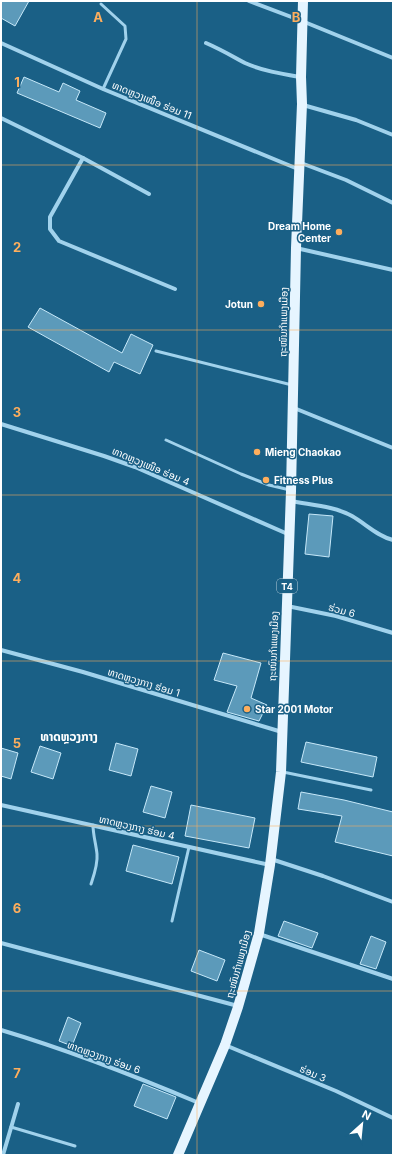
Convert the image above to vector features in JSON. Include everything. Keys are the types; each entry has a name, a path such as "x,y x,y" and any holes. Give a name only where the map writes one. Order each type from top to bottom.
{"main road":[{"name":"ຖະໜົນກຳແພງເມືອງ","path":"178,1155 225,1045 259,934 270,862 281,772 294,408 296,248 298,166 302,104 301,77 303,1"}],"street":[{"path":"249,1 302,20 393,58"},
{"path":"206,42 253,66 268,71 301,77"},
{"name":"ທາດຫຼວງເໜືອ ຮ່ອມ 11","path":"1,43 103,89 298,166 346,180 393,203"},
{"path":"302,104 356,120 393,135"},
{"path":"1,118 83,158 149,194"},
{"path":"83,158 50,217 50,229 59,241 175,289"},
{"path":"296,248 393,270"},
{"path":"294,408 393,448"},
{"name":"ທາດຫຼວງເໜືອ ຮ່ອມ 4","path":"1,424 135,467 290,535"},
{"path":"291,496 344,512 379,534 393,540"},
{"name":"ຮ່ວມ 6","path":"286,606 336,616 393,633"},
{"name":"ທາດຫຼວງກາງ ຮ່ອມ 1","path":"1,650 83,672 282,732"},
{"name":"ທາດຫຼວງກາງ ຮ່ອມ 4","path":"1,805 189,847 270,862 323,876 393,902"},
{"path":"259,934 393,980"},
{"path":"1,943 238,1006"},
{"name":"ທາດຫຼວງກາງ ຮ່ອມ 6","path":"1,1030 28,1038 135,1077 199,1103"},
{"name":"ຮ່ອມ 3","path":"225,1045 336,1091 393,1118"},
{"path":"3,1155 18,1104"}],"lane":[{"path":"101,4 125,26 126,32 126,38 103,89"},
{"path":"156,351 294,386"},
{"path":"166,440 255,480 275,487 291,496"},
{"path":"281,772 371,790"},
{"path":"91,884 97,861 93,825"},
{"path":"172,921 189,847"},
{"path":"11,1127 75,1146"}],"building":[{"path":"1,1 29,1 15,26 1,18"},
{"path":"24,77 59,92 63,83 80,91 76,100 106,113 100,128 17,93"},
{"path":"40,308 122,353 131,334 153,345 140,374 114,362 109,372 28,327"},
{"path":"309,514 333,516 329,557 305,554"},
{"path":"223,653 261,663 251,698 267,705 259,721 227,712 237,686 214,680"},
{"path":"306,742 377,757 373,777 301,762"},
{"path":"116,743 138,749 131,776 109,770"},
{"path":"40,746 61,753 53,779 31,772"},
{"path":"1,748 18,753 11,779 1,776"},
{"path":"151,786 172,792 165,818 143,812"},
{"path":"301,792 344,800 393,812 393,856 335,842 342,816 298,809"},
{"path":"191,805 255,818 249,848 185,836"},
{"path":"133,845 179,857 172,884 126,871"},
{"path":"284,921 318,933 312,948 278,936"},
{"path":"371,936 386,942 376,969 360,964"},
{"path":"199,950 225,960 217,981 191,971"},
{"path":"68,1017 81,1023 72,1046 59,1041"},
{"path":"143,1084 176,1097 167,1119 134,1106"}],"place":[{"name":"Dream Home Center","path":"339,232"},
{"name":"Jotun","path":"261,304"},
{"name":"Mieng Chaokao","path":"257,452"},
{"name":"Fitness Plus","path":"266,480"},
{"name":"Star 2001 Motor","path":"247,709"}],"district":[{"name":"ທາດຫຼວງກາງ","path":"69,736"}]}
